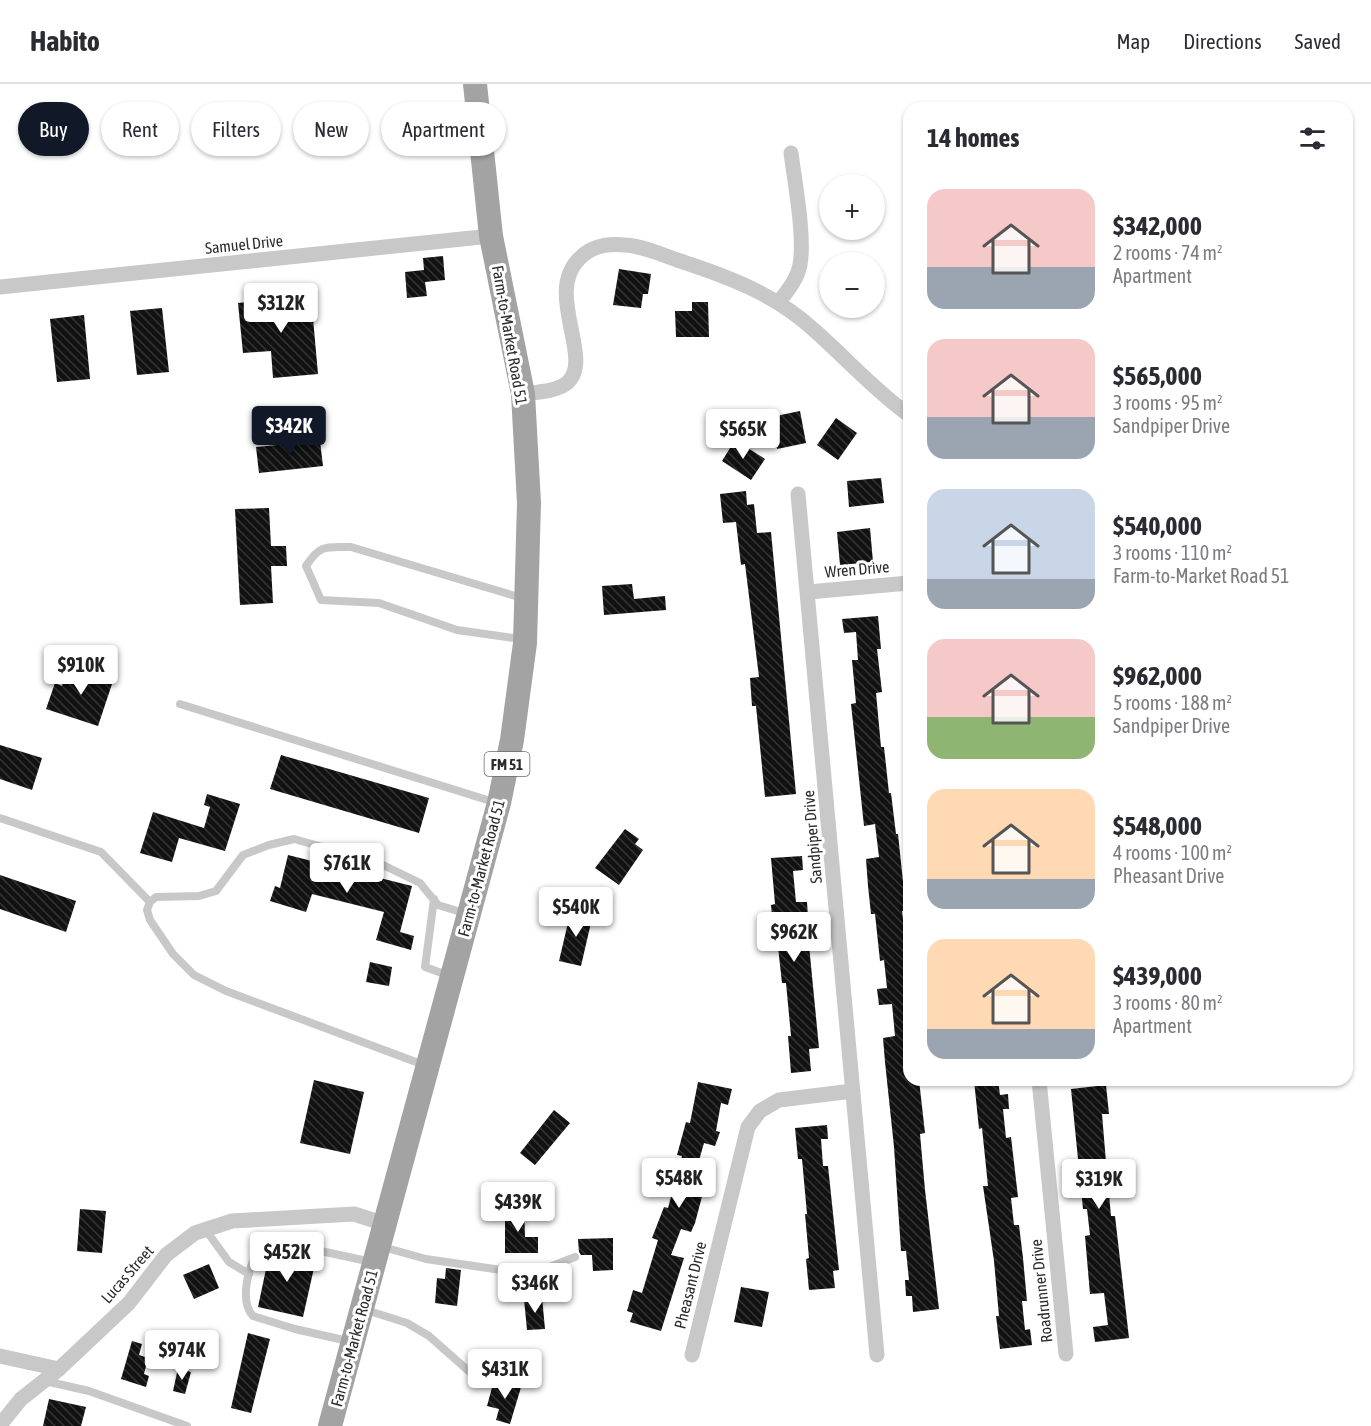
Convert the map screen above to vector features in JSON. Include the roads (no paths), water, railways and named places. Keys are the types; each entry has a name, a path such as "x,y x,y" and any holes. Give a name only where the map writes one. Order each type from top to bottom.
{"main road":[{"name":"Farm-to-Market Road 51","path":"330,1426 498,803 512,740 525,639 529,503 523,394 491,237 475,84"}],"street":[{"path":"778,302 793,284 800,267 801,243 791,153"},
{"name":"Samuel Drive","path":"0,287 491,237"},
{"path":"523,394 554,389 567,383 576,370 566,281 572,266 585,252 607,244 627,245 668,256 724,275 778,302 813,329 887,400 903,411"},
{"name":"Sandpiper Drive","path":"798,494 877,1355"},
{"name":"Wren Drive","path":"808,592 903,584"},
{"name":"Roadrunner Drive","path":"1040,1086 1066,1354"},
{"name":"Pheasant Drive","path":"692,1355 748,1127 760,1111 779,1100 853,1090"},
{"name":"Lucas Street","path":"0,1425 21,1399 58,1369 129,1303 166,1255 195,1233 232,1221 354,1214 379,1244"},
{"path":"0,1356 58,1369"}],"lane":[{"path":"525,639 457,630 379,603 321,600 306,567 315,552 329,547 351,547 526,600"},
{"path":"180,704 498,803"},
{"path":"0,818 101,852 150,902"},
{"path":"427,1066 225,991 194,975 173,954 150,920 147,910 150,902 156,897 199,896 216,891 243,855 294,839 379,863 420,883 438,905 468,915"},
{"path":"434,899 425,967 452,976"},
{"path":"205,1229 229,1262 249,1274"},
{"path":"353,1342 295,1329 254,1316 246,1302 249,1274 261,1249 271,1243 283,1242 379,1244 426,1259 534,1273 575,1257"},
{"path":"362,1308 407,1323 429,1336 472,1374"},
{"path":"44,1380 88,1391 166,1422 187,1426"}]}
